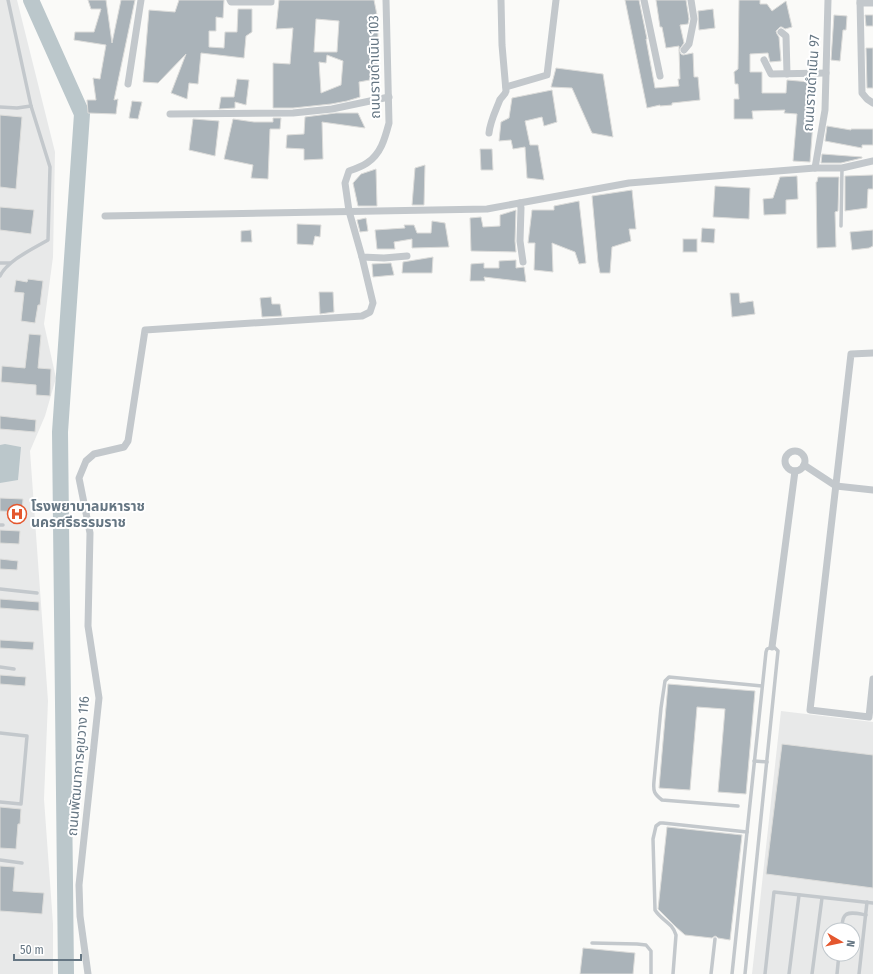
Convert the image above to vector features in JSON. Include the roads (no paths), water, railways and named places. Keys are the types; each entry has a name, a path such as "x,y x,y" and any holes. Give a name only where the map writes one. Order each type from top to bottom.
{"street":[{"path":"128,84 141,0"},
{"path":"230,0 231,2 271,2 271,0"},
{"name":"ถนนราขดำเนิน 103","path":"145,330 362,316 370,312 372,303 362,258 349,211 345,183 349,171 366,164 375,157 384,141 389,123 386,0"},
{"path":"489,133 492,119 499,102 505,94 506,88 502,45 501,0"},
{"path":"506,88 547,75 556,0"},
{"path":"644,0 660,76"},
{"path":"684,50 689,44 694,19 691,0"},
{"name":"ถนนราขดำเนิน 97","path":"815,168 825,110 828,0"},
{"path":"873,3 860,2 862,93 866,99 873,102"},
{"path":"781,32 786,36 787,74"},
{"path":"764,60 771,74 826,73"},
{"path":"170,114 293,113 332,109 389,97"},
{"path":"105,216 487,209 629,183 815,168 842,168 873,160"},
{"path":"520,203 520,241 523,262"},
{"path":"362,258 406,256"},
{"name":"ถนนพัฒนาการคูขวาง 116","path":"88,974 80,916 80,885 99,698 88,626 90,534 79,478 86,461 94,454 124,447 128,441 145,330"},
{"path":"873,353 851,354 810,710 869,716 873,679"},
{"path":"797,451 803,455 805,461 801,470 794,471 789,469 785,464 786,458 790,452 797,451"},
{"path":"804,465 836,486 873,490"},
{"path":"772,647 794,471"}],"lane":[{"path":"0,276 3,270 10,263 48,240 50,167 31,106 8,0"},
{"path":"0,107 16,108 31,106"},
{"path":"841,226 842,168"},
{"path":"0,263 10,263"},
{"path":"0,589 37,593"},
{"path":"732,974 766,649 772,647 778,651 745,974"},
{"path":"0,667 14,669"},
{"path":"738,806 662,800 655,795 653,788 665,681 670,677 762,686"},
{"path":"0,733 27,736 21,804 0,802"},
{"path":"754,761 767,762"},
{"path":"673,974 676,935 674,929 658,915 655,910 653,839 656,826 663,823 747,832"},
{"path":"0,860 22,863"},
{"path":"765,974 774,892 873,903"},
{"path":"789,974 799,895"},
{"path":"812,974 822,898"},
{"path":"859,974 868,902"},
{"path":"843,922 846,914 866,914"},
{"path":"711,974 715,939"},
{"path":"592,942 646,945 651,951 651,974"},
{"path":"838,974 839,962"}],"waterway":[{"path":"31,0 82,114 60,432 66,974"}],"place":[{"name":"โรงพยาบาลมหาราช นครศรีธรรมราช","path":"17,514"}]}
